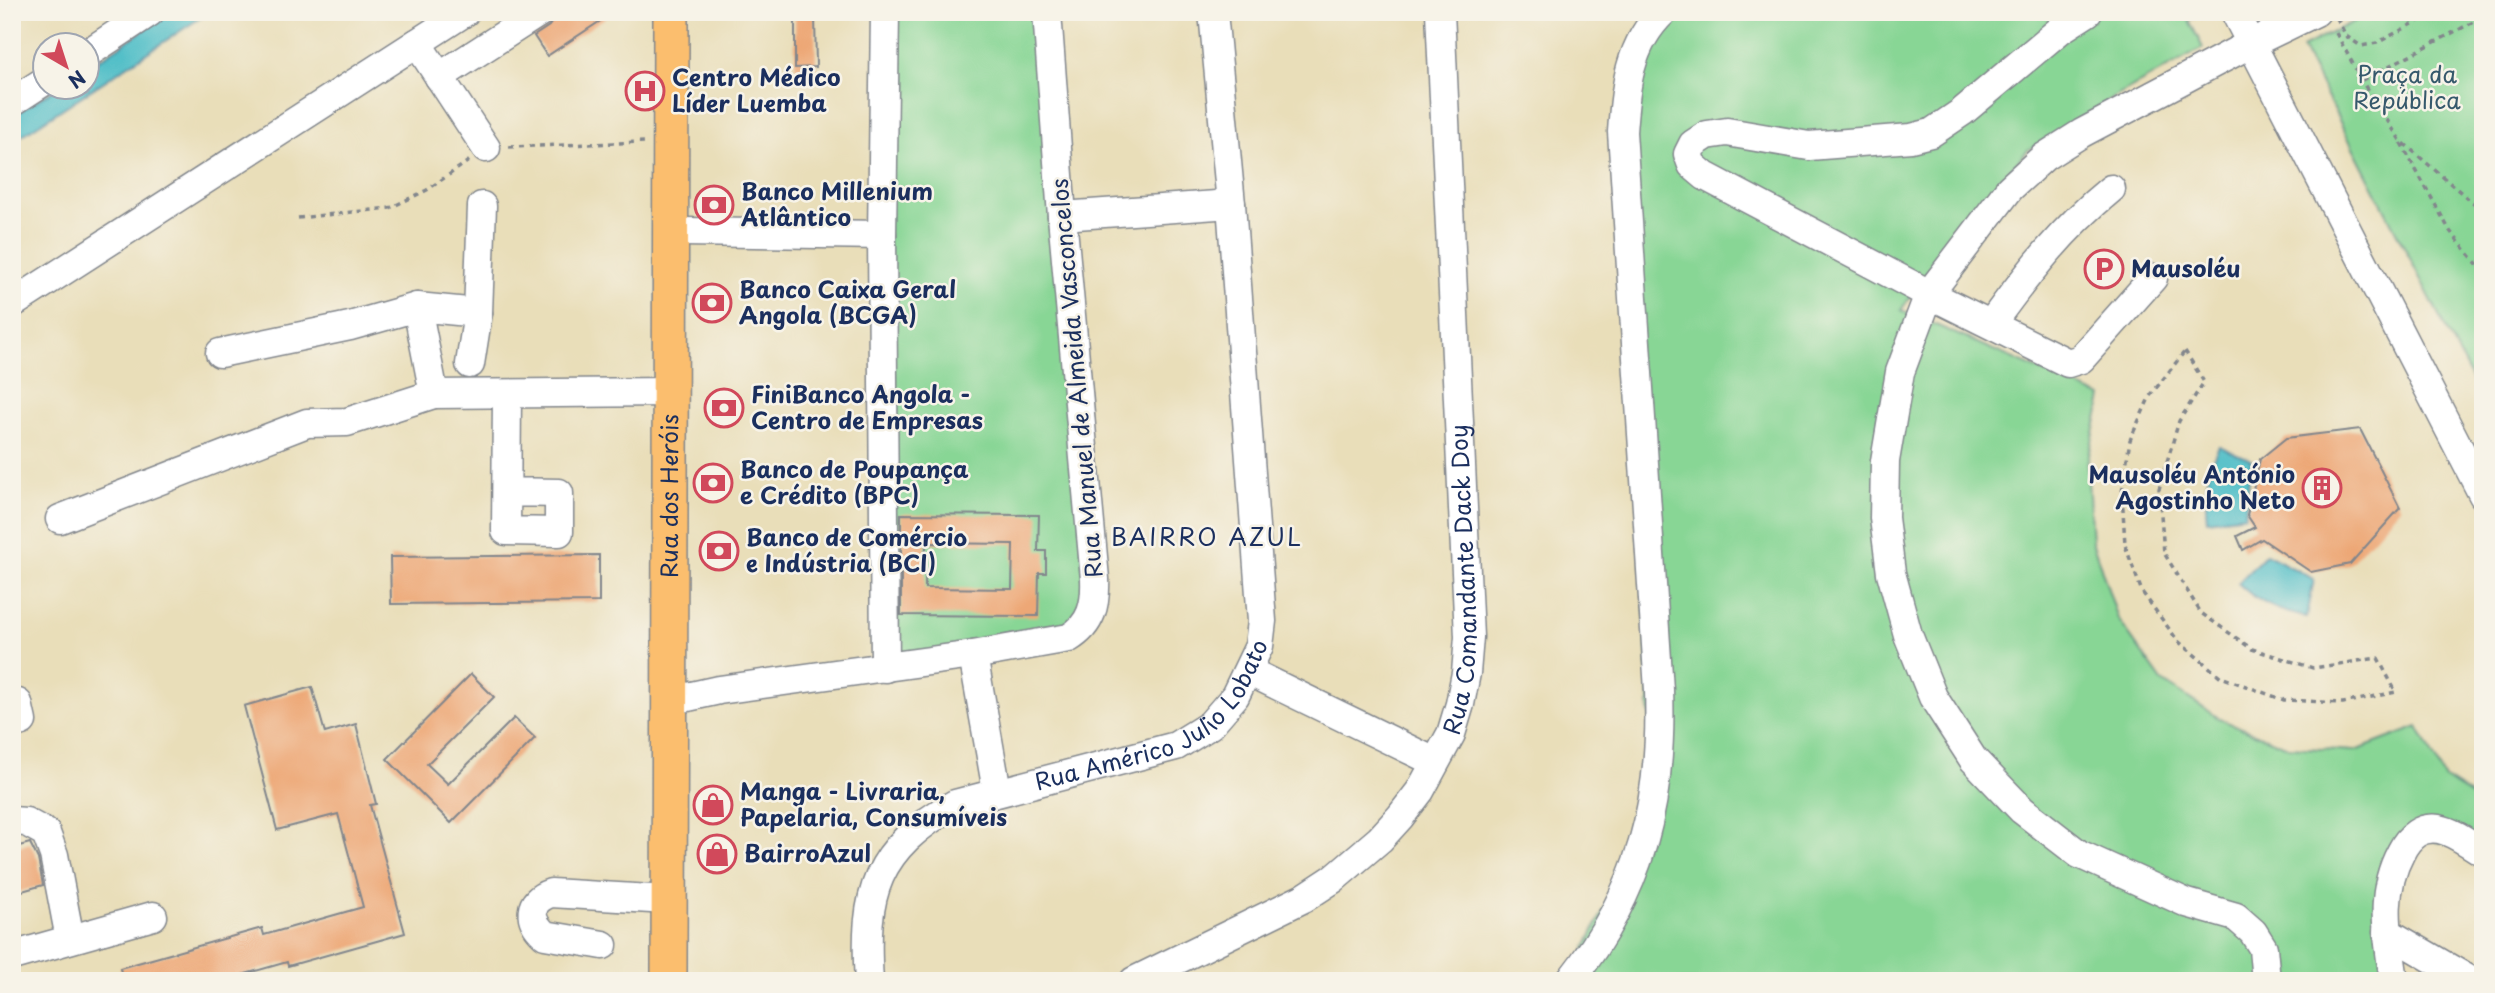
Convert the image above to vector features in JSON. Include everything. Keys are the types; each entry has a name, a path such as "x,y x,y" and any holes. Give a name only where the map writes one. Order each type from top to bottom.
{"main road":[{"name":"Rua dos Heróis","path":"669,981 671,12"},
{"name":"Rua dos Heróis","path":"682,12 686,981"}],"street":[{"path":"102,44 150,12"},
{"path":"12,304 466,12"},
{"path":"439,77 540,12"},
{"path":"885,12 882,235 885,668"},
{"name":"Rua Manuel de Almeida Vasconcelos","path":"683,698 719,690 973,655 1069,638 1087,623 1096,600 1047,12"},
{"name":"Rua Américo Julio Lobato","path":"869,981 866,938 870,903 882,872 900,845 927,820 955,804 1176,746 1210,725 1235,696 1259,646 1262,621 1231,204 1213,12"},
{"name":"Rua Comandante Dack Doy","path":"1134,981 1304,898 1360,858 1400,817 1420,791 1451,734 1460,704 1469,637 1440,12"},
{"path":"1570,981 1594,950 1630,882 1654,804 1658,769 1659,690 1622,132 1627,88 1637,47 1644,33 1664,12"},
{"path":"2088,12 2060,30 1962,112 1931,133 1911,138 1809,146 1727,132 1707,135 1693,144 1688,154 1692,165 1705,176 1929,294 2068,363 2081,359 2153,278"},
{"path":"2235,12 2483,495"},
{"path":"2266,981 2263,948 2253,932 2236,917 2187,903 2079,854 2022,810 1973,759 1933,697 1908,635 1891,573 1884,518 1885,460 1900,372 1929,294 2010,188 2044,157 2128,108 2316,12"},
{"path":"417,43 486,148"},
{"path":"12,102 32,89"},
{"path":"1991,324 2029,271 2058,237 2081,213 2111,189"},
{"path":"1062,216 1231,204"},
{"path":"470,364 478,313 482,206"},
{"path":"683,232 882,235"},
{"path":"220,353 350,326 417,307 478,313"},
{"path":"417,307 434,394"},
{"path":"60,519 307,424 346,422 434,394 670,392"},
{"path":"506,492 507,394"},
{"path":"973,655 998,792"},
{"path":"1248,671 1435,762"},
{"path":"12,821 26,822 46,833 54,855 70,939"},
{"path":"2394,981 2387,932 2386,897 2389,877 2403,847 2411,836 2426,828 2441,829 2483,852"},
{"path":"603,945 545,935 532,919 535,902 541,896 551,893 668,900"},
{"path":"12,956 153,916"},
{"path":"2387,932 2472,981"}],"path":[{"path":"2334,12 2347,36 2353,43 2361,46 2377,43 2435,12"},
{"path":"2362,80 2483,17"},
{"path":"2336,33 2450,230 2483,271"},
{"path":"2400,140 2472,202 2483,208"},
{"path":"298,218 390,208 427,190 486,148 624,142 671,144"},
{"path":"2185,351 2204,382 2179,421 2160,489 2164,553 2201,613 2252,649 2313,668 2378,658 2396,692 2343,703 2284,700 2221,677 2178,641 2142,592 2125,545 2122,492 2130,440 2150,396 2185,351"}],"green space":[{"path":"885,12 1047,12 1087,623 885,668"},
{"path":"1664,12 2201,12 2189,20 2203,48 2028,150 1960,225 1901,310 2102,397 2087,464 2092,541 2118,619 2162,681 2222,720 2288,747 2355,751 2418,727 2445,779 2483,803 2483,852 2411,836 2389,877 2394,981 1570,981 1654,804 1622,132"},
{"name":"Praça da República","path":"2372,12 2483,12 2483,401 2302,48"}],"water":[{"path":"171,12 209,12 102,83 102,58"},
{"path":"34,102 73,102 12,142 12,116"},
{"path":"2219,446 2251,460 2245,515 2207,520 2207,482"},
{"path":"2266,554 2314,579 2307,617 2270,606 2238,583"}],"building":[{"path":"561,12 614,12 547,56 534,36 549,26"},
{"path":"795,16 815,16 816,67 795,68"},
{"name":"Mausoléu António Agostinho Neto","path":"2360,429 2400,508 2350,564 2311,572 2262,539 2243,550 2237,536 2255,527 2247,515 2260,459 2286,438"},
{"path":"901,514 1039,515 1038,551 1046,551 1046,573 1039,573 1038,616 901,615","holes":["926,543 1013,544 1012,589 925,588"]},
{"path":"599,555 599,602 391,604 390,557"},
{"path":"471,674 494,697 427,764 448,784 514,718 535,738 451,823 387,759"},
{"path":"312,687 325,733 356,724 376,804 370,805 405,933 288,966 287,962 221,981 123,981 120,968 262,928 264,935 363,907 338,814 277,830 244,706"},
{"path":"30,843 38,859 43,885 12,894 12,848"}],"place":[{"name":"Centro Médico Líder Luemba","path":"645,91"},
{"name":"Banco Millenium Atlântico","path":"714,205"},
{"name":"Mausoléu","path":"2104,269"},
{"name":"Banco Caixa Geral Angola (BCGA)","path":"712,303"},
{"name":"FiniBanco Angola - Centro de Empresas","path":"724,408"},
{"name":"Banco de Poupança e Crédito (BPC)","path":"713,483"},
{"name":"Mausoléu António Agostinho Neto","path":"2322,488"},
{"name":"Banco de Comércio e Indústria (BCI)","path":"719,551"},
{"name":"Manga - Livraria, Papelaria, Consumíveis","path":"713,805"},
{"name":"BairroAzul","path":"717,854"}],"district":[{"name":"BAIRRO AZUL","path":"1207,538"}]}
